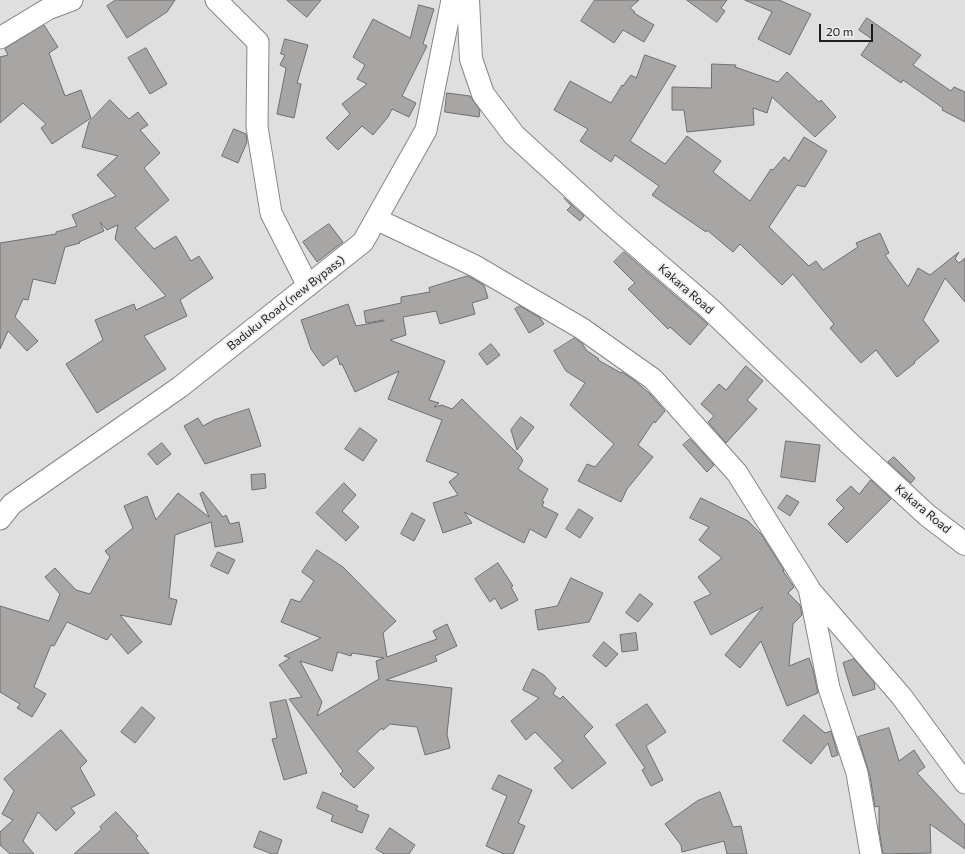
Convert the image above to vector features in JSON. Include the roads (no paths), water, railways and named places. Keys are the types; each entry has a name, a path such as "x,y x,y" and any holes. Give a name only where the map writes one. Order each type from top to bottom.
{"street":[{"path":"0,38 48,9 72,0"},
{"path":"216,0 258,42 257,127 271,213 308,286"},
{"name":"Baduku Road (new Bypass)","path":"0,519 12,504 180,387 363,242 426,130 452,0"},
{"name":"Kakara Road","path":"468,0 471,59 483,94 514,135 608,221 709,308 849,443 927,515 965,544"},
{"path":"376,219 475,266 582,328 652,379 737,473 809,588 902,697 965,783"},
{"path":"809,588 829,688 857,774 871,854"}]}
